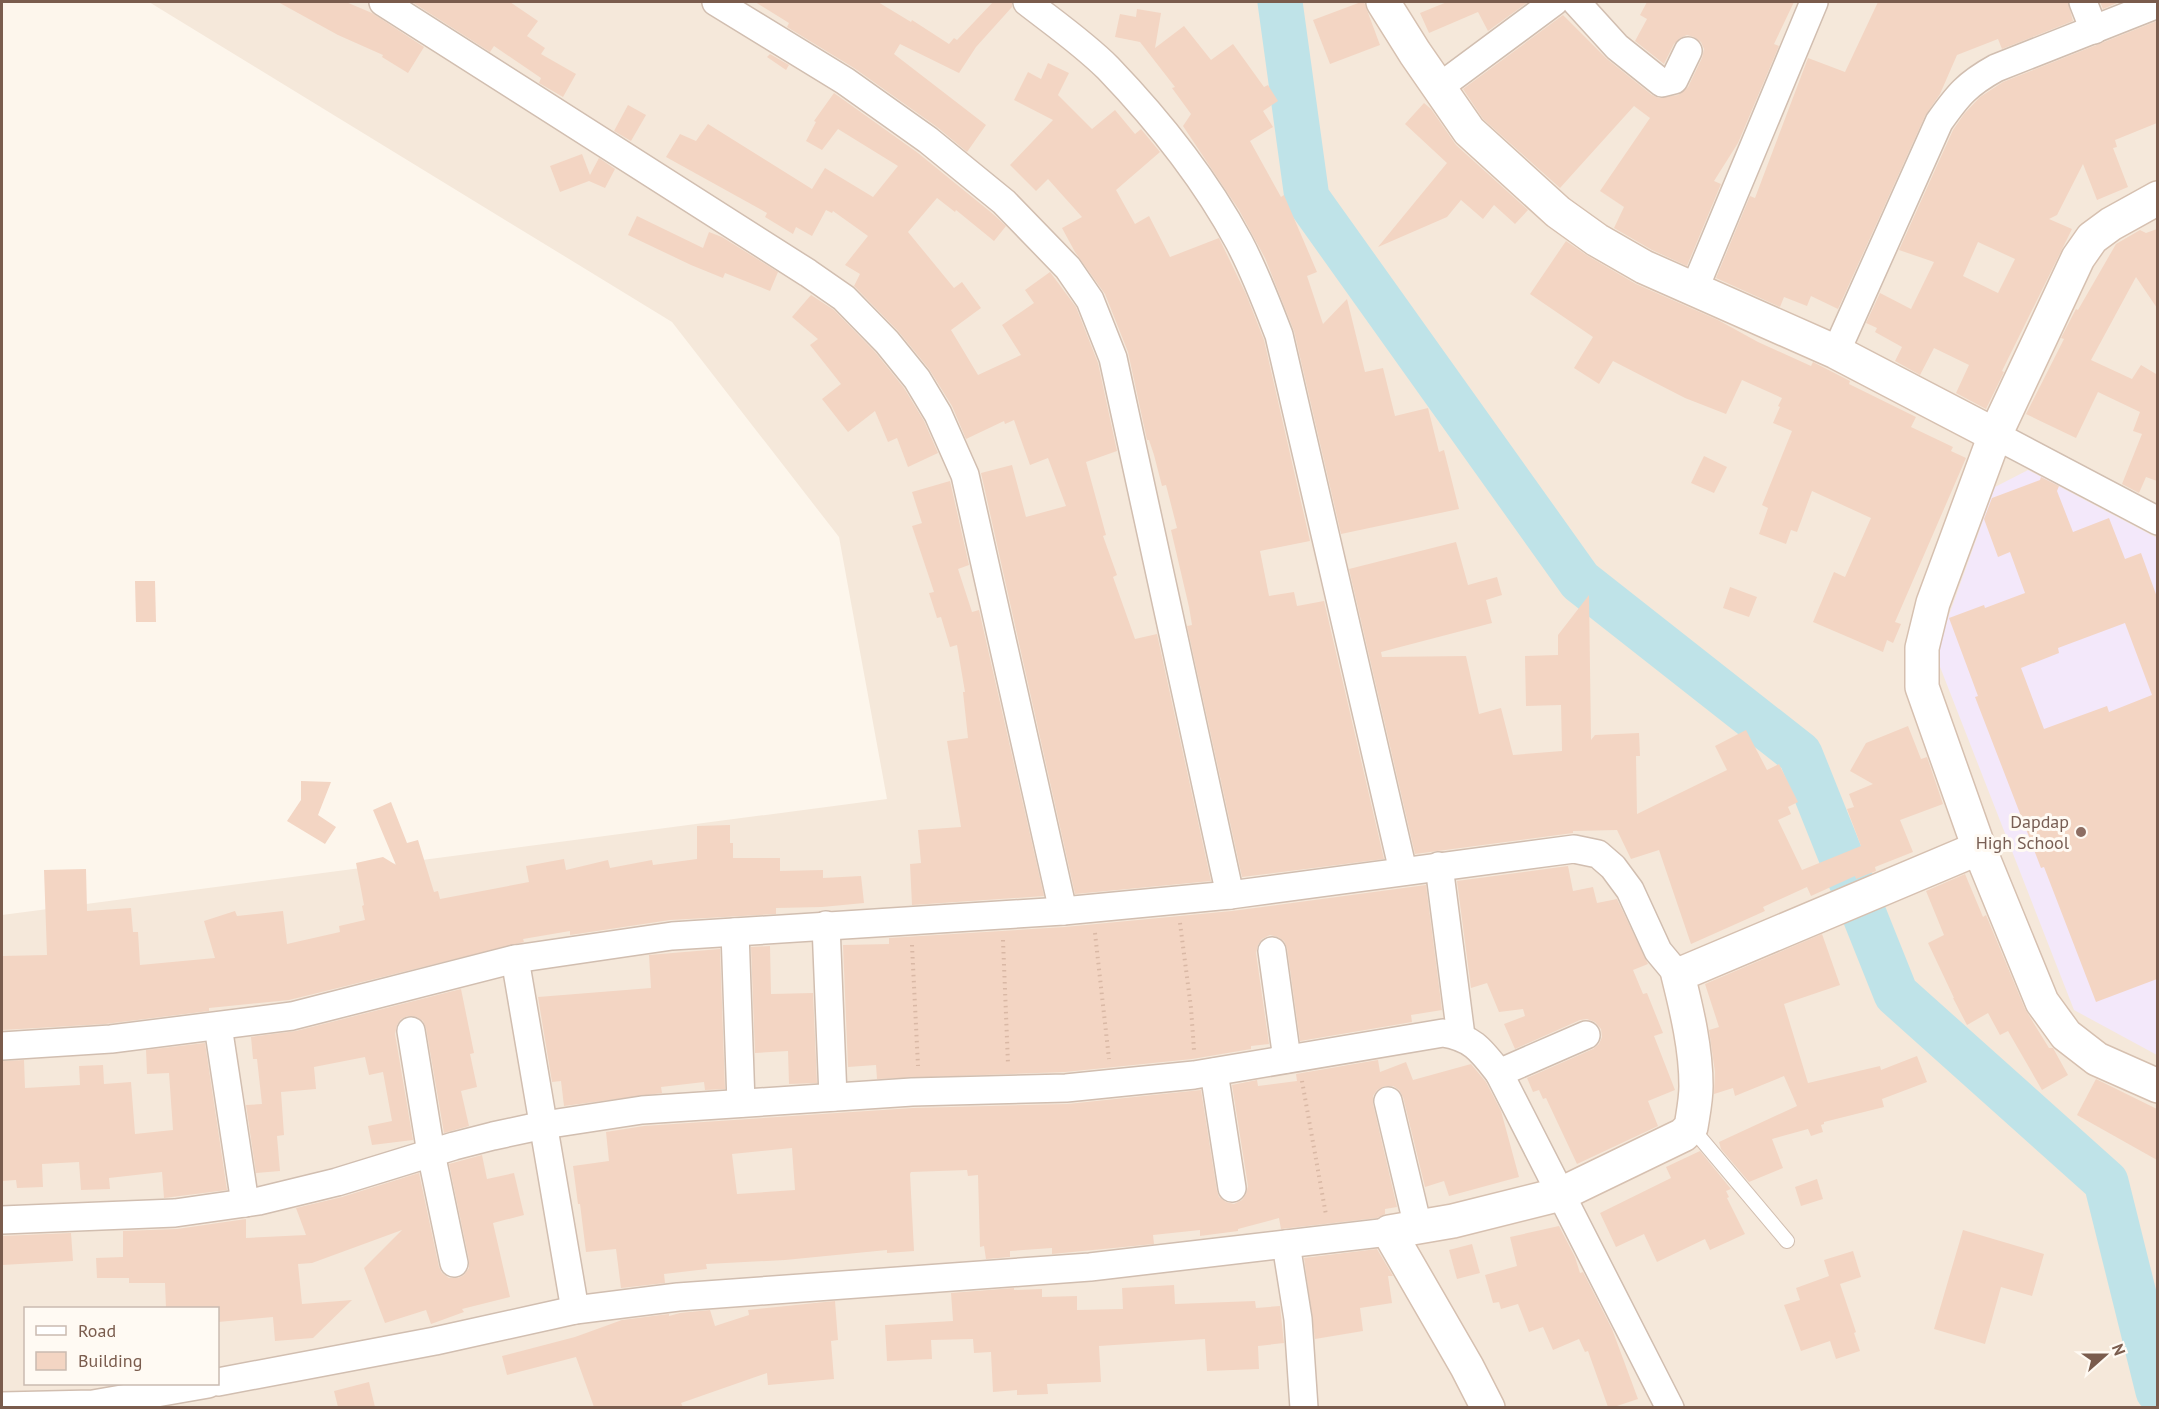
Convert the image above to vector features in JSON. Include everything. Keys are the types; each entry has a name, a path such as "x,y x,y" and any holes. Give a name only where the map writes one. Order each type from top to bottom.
{"street":[{"path":"383,2 844,298 887,342 917,379 938,414 964,475 1063,911"},
{"path":"716,2 845,81 928,140 1004,202 1034,231 1068,268 1090,300 1113,358 1230,895"},
{"path":"1027,2 1107,67 1161,128 1212,196 1240,243 1262,292 1279,334 1403,871"},
{"path":"1383,2 1438,88 1469,131 1558,212 1597,240 1644,267 1836,352 2157,521"},
{"path":"1438,88 1554,2"},
{"path":"1575,2 1617,47 1662,83 1674,80 1688,51"},
{"path":"1694,290 1814,2"},
{"path":"2083,2 2094,30"},
{"path":"1836,352 1939,122 1956,98 1973,81 1996,68 2157,4"},
{"path":"2157,198 2111,224 2092,238 2078,258 1995,435 1933,603 1922,648 1922,687 1979,848 2042,1002 2066,1035 2097,1059 2157,1086"},
{"path":"1678,975 1979,848"},
{"path":"2,1046 111,1039 292,1016 515,959 672,936 1063,911 1230,895 1574,849 1598,854 1613,867 1630,890 1658,951 1678,975 1685,1003 1695,1070 1696,1089 1691,1127 1683,1135 1561,1194 1452,1221 1330,1239 1090,1267 678,1297 575,1310 435,1341 219,1382"},
{"path":"1439,866 1461,1036"},
{"path":"825,926 833,1097"},
{"path":"735,932 741,1103"},
{"path":"1272,951 1292,1058"},
{"path":"515,959 575,1310"},
{"path":"218,1026 245,1203"},
{"path":"411,1031 431,1153 454,1263"},
{"path":"2,1220 175,1213 245,1203 337,1182 493,1136 544,1125 642,1110 919,1092 1066,1088 1204,1073 1443,1033 1461,1036 1481,1050 1499,1073 1670,1407"},
{"path":"1499,1073 1586,1035"},
{"path":"1204,1073 1232,1188"},
{"path":"1388,1101 1403,1230 1478,1389"},
{"path":"1286,1244 1300,1338 1304,1407"},
{"path":"2,1406 93,1404 197,1385"}],"lane":[{"path":"1691,1127 1787,1240"}],"path":[{"path":"1178,900 1191,1008 1204,1073"},
{"path":"1094,929 1112,1083"},
{"path":"1002,936 1009,1089"},
{"path":"911,944 919,1092"},
{"path":"1292,1058 1330,1239"}],"shaded area":[{"path":"149,2 2157,2 2157,1407 2,1407 2,915 887,799 839,537 672,322"},
{"name":"Dapdap High School","path":"2028,470 2157,538 2157,1055 2074,1010 1935,654 1995,487"}],"building":[{"path":"278,2 346,2 372,13 424,47 408,73 382,57 383,55 338,35"},
{"path":"412,2 510,2 538,21 527,36 545,48 541,54 576,74 563,97 539,83 541,78 494,46 490,52"},
{"path":"755,2 878,2 911,22 912,20 949,44 954,38 957,40 993,2 1012,2 1012,7 976,47 959,73 900,44 894,54 986,125 967,152 937,127 854,68 787,27 789,23"},
{"path":"1364,2 1380,45 1330,64 1313,20"},
{"path":"1447,2 1528,2 1488,31 1478,12 1429,33 1420,13"},
{"path":"1647,2 1794,2 1774,44 1779,46 1738,143 1714,181 1721,184 1687,266 1652,250 1614,228 1624,207 1600,191 1650,118 1634,106 1560,188 1483,119 1463,89 1563,15 1607,59 1652,95 1659,98 1678,95 1688,87 1704,49 1701,42 1687,35 1674,44 1664,64 1635,41 1647,19 1640,15"},
{"path":"1878,2 2068,2 2073,21 2002,49 1998,39 1957,55 1940,94 1925,116 1838,309 1811,296 1807,306 1784,297 1780,307 1716,278 1750,196 1755,198 1808,58 1845,72"},
{"path":"2100,2 2116,2 2117,3 2103,9"},
{"path":"1137,9 1161,13 1155,48 1184,26 1211,60 1233,44 1264,87 1268,85 1278,101 1263,111 1273,127 1250,141 1281,197 1284,195 1317,272 1307,276 1323,324 1347,299 1365,372 1383,368 1395,416 1428,408 1439,452 1444,450 1459,509 1341,534 1294,331 1265,258 1239,210 1183,126 1191,114 1172,88 1175,87 1140,42 1115,37 1120,14 1136,17"},
{"path":"2157,21 2157,123 2115,140 2117,147 2113,148 2128,187 2097,200 2083,164 2057,215 2049,219 2072,229 2002,371 2004,372 1986,409 1956,393 1969,365 1934,348 1920,375 1895,361 1902,347 1875,332 1877,328 1866,323 1880,293 1911,309 1934,262 1899,250 1953,130 1980,97 2003,82","holes":["1978,242 2015,259 1998,293 1963,276"]},
{"path":"770,54 789,65 786,70 767,57"},
{"path":"1048,63 1069,73 1058,95 1092,129 1115,110 1135,134 1141,129 1160,152 1116,190 1135,224 1149,216 1170,257 1219,238 1246,294 1264,340 1310,541 1260,551 1269,596 1294,592 1297,606 1324,601 1384,859 1242,877 1187,626 1192,625 1189,607 1171,530 1177,528 1166,485 1162,486 1154,455 1149,440 1147,440 1128,352 1105,294 1075,252 1062,228 1082,217 1048,179 1036,191 1010,165 1053,120 1014,100 1028,72 1041,79"},
{"path":"834,93 918,153 1006,226 994,241 956,210 955,212 937,198 908,232 954,288 962,282 981,308 951,330 978,375 1021,355 1002,325 1034,303 1025,290 1050,272 1076,307 1098,363 1117,451 1086,462 1106,535 1103,536 1117,575 1113,577 1135,639 1157,634 1211,881 1075,894 981,473 1012,465 1026,517 1066,506 1048,458 1030,465 1014,420 1005,424 1004,421 966,439 952,406 929,369 898,331 854,286 860,274 845,265 868,236 833,211 832,213 826,210 812,236 796,227 793,234 765,217 767,213 666,157 680,134 696,141 708,124 812,189 825,168 873,197 898,166 838,129 822,150 806,141 816,122 814,121"},
{"path":"1424,103 1431,109 1456,145 1528,210 1515,224 1494,205 1483,219 1461,200 1447,217 1378,247 1447,163 1405,124"},
{"path":"628,105 646,115 631,141 614,131"},
{"path":"582,154 590,175 599,158 615,169 605,188 589,181 560,192 550,166"},
{"path":"637,216 703,248 709,232 722,237 778,272 770,291 725,273 723,278 628,235"},
{"path":"2157,229 2157,308 2136,277 2091,360 2132,379 2141,365 2156,374 2157,372 2157,481 2146,477 2139,493 2122,484 2142,434 2133,431 2140,412 2098,392 2076,438 2026,414 2064,339 2061,338 2076,309 2078,310 2116,244 2140,230 2146,233"},
{"path":"1566,241 1636,284 1718,320 1758,342 1811,366 1813,362 1850,381 1849,384 1916,417 1911,427 1953,447 1951,451 1966,458 1895,622 1901,624 1893,643 1887,640 1883,652 1813,622 1834,572 1845,577 1871,518 1812,491 1797,532 1791,530 1786,544 1759,534 1768,508 1762,505 1792,431 1773,423 1782,398 1742,380 1726,414 1685,398 1613,361 1599,384 1574,368 1593,337 1530,294"},
{"path":"811,295 834,310 875,352 904,388 924,421 938,453 908,467 897,438 888,442 875,411 848,432 822,399 841,384 810,345 818,339 792,317"},
{"path":"1704,456 1727,467 1714,493 1691,483"},
{"name":"Dapdap High School","path":"2041,477 2059,486 2057,491 2073,532 2109,518 2125,559 2141,553 2157,597 2157,979 2096,1002 1975,697 1978,696 1949,618 2025,593 2010,552 1998,557 1984,519 1992,498 2040,480","holes":["2125,623 2152,695 2109,712 2107,706 2044,729 2021,668 2059,653 2058,648"]},
{"path":"950,481 969,565 958,569 972,612 979,610 1044,896 912,905 910,864 921,863 918,830 961,827 947,741 968,738 963,692 965,692 957,645 950,647 941,617 937,618 929,593 934,592 912,526 922,523 912,492"},
{"path":"1456,542 1468,585 1497,577 1502,595 1486,600 1492,623 1381,652 1382,657 1466,656 1479,714 1501,708 1513,755 1562,751 1561,705 1526,706 1525,656 1558,655 1558,635 1589,595 1591,740 1595,735 1639,733 1640,756 1636,756 1637,814 1727,770 1715,746 1746,730 1767,770 1779,764 1798,802 1788,807 1791,814 1778,820 1802,870 1861,846 1847,809 1854,807 1849,794 1873,784 1850,771 1866,743 1908,726 1921,759 1927,757 1943,804 1900,820 1913,852 1875,867 1876,871 1856,879 1855,876 1811,896 1807,887 1763,907 1765,911 1691,944 1659,850 1631,859 1617,830 1573,831 1573,833 1415,854 1349,569"},
{"path":"135,581 155,581 156,622 136,622"},
{"path":"1730,587 1757,597 1749,617 1723,608"},
{"path":"301,781 331,782 318,815 336,827 325,844 287,821 301,800"},
{"path":"391,802 407,843 418,840 434,892 438,891 440,899 529,882 526,866 564,859 566,870 608,860 610,868 652,860 653,865 697,859 697,826 730,825 733,858 780,858 780,871 823,870 823,878 861,876 864,903 776,908 776,914 670,920 570,935 570,931 523,939 524,942 289,1000 209,1008 209,1011 105,1024 2,1030 2,956 47,955 44,870 86,869 87,911 131,908 133,932 138,932 140,965 215,958 204,921 235,911 237,916 283,911 287,944 340,932 339,926 365,920 356,863 383,857 396,865 373,810"},
{"path":"1568,866 1573,891 1593,887 1597,903 1617,899 1648,964 1633,970 1643,994 1647,993 1663,1033 1654,1036 1675,1090 1648,1101 1658,1126 1577,1164 1546,1098 1543,1099 1539,1090 1533,1092 1527,1078 1593,1049 1602,1037 1601,1029 1595,1022 1587,1019 1580,1020 1515,1049 1504,1024 1525,1016 1523,1009 1499,1012 1487,983 1471,988 1457,881"},
{"path":"1965,874 1983,917 1986,915 2025,1009 2049,1048 2053,1048 2068,1075 2042,1090 2008,1031 2000,1035 1988,1013 1967,1025 1928,943 1944,935 1926,891"},
{"path":"1426,885 1442,1010 1411,1015 1412,1022 1300,1041 1287,948 1284,941 1270,935 1262,939 1256,953 1269,1044 1192,1059 1065,1072 877,1079 876,1065 848,1067 843,945 889,944 889,938 1065,927 1232,911"},
{"path":"1822,934 1840,985 1784,1004 1808,1083 1880,1066 1881,1070 1917,1056 1927,1082 1882,1099 1884,1107 1824,1122 1821,1125 1823,1132 1811,1136 1808,1129 1772,1139 1783,1168 1749,1182 1721,1149 1719,1142 1797,1106 1784,1076 1735,1096 1733,1088 1714,1094 1715,1072 1709,1030 1719,1027 1705,984"},
{"path":"770,946 771,994 813,993 817,1083 789,1084 788,1051 755,1053 751,947"},
{"path":"720,949 725,1089 705,1090 704,1082 661,1087 662,1093 564,1106 561,1081 552,1082 538,997 651,988 649,955"},
{"path":"461,989 474,1053 470,1054 477,1087 461,1091 469,1126 444,1133 426,1028 423,1021 417,1017 408,1016 401,1019 395,1034 413,1140 372,1145 368,1126 392,1121 383,1072 369,1075 365,1057 314,1067 316,1089 281,1092 284,1135 277,1136 280,1171 256,1173 246,1105 262,1104 257,1059 253,1059 251,1037 296,1031"},
{"path":"205,1043 227,1190 164,1198 162,1172 109,1178 110,1189 81,1190 79,1162 42,1164 43,1187 17,1188 16,1180 2,1181 2,1061 24,1060 25,1088 80,1085 79,1066 103,1065 104,1084 131,1082 135,1134 173,1130 169,1073 147,1074 146,1050"},
{"path":"1378,1060 1380,1072 1406,1062 1413,1080 1471,1064 1486,1082 1501,1111 1519,1177 1449,1196 1444,1181 1425,1187 1403,1097 1393,1086 1385,1086 1377,1090 1373,1096 1373,1104 1397,1207 1385,1209 1385,1214 1377,1218 1281,1229 1279,1218 1238,1229 1238,1231 1200,1236 1200,1230 1153,1235 1154,1244 1052,1254 1052,1248 1010,1251 1010,1257 986,1259 984,1246 980,1247 978,1175 968,1176 967,1170 911,1172 914,1251 887,1253 887,1250 785,1260 706,1264 707,1269 664,1274 665,1283 621,1288 616,1249 586,1252 573,1166 609,1161 606,1132 644,1126 913,1108 1068,1104 1201,1090 1217,1191 1219,1197 1234,1204 1242,1200 1248,1186 1232,1085 1257,1080 1258,1086 1297,1081 1296,1074","holes":["792,1148 795,1190 737,1194 732,1154"]},
{"path":"2096,1079 2157,1109 2157,1160 2077,1115"},
{"path":"1700,1151 1731,1189 1726,1191 1729,1197 1727,1198 1745,1234 1710,1250 1705,1239 1657,1262 1644,1234 1616,1247 1600,1213 1671,1178 1666,1167"},
{"path":"482,1155 487,1179 514,1173 524,1215 493,1223 510,1297 462,1309 464,1312 431,1324 426,1310 385,1323 364,1268 402,1230 312,1263 298,1264 302,1304 352,1300 313,1338 275,1341 273,1317 219,1322 219,1307 166,1307 165,1283 129,1283 129,1278 97,1278 96,1258 123,1257 123,1231 177,1229 246,1219 246,1238 306,1235 296,1208 342,1197 419,1173 439,1267 442,1273 449,1278 458,1278 464,1275 469,1268 469,1260 449,1164"},
{"path":"1817,1179 1823,1199 1801,1206 1795,1187"},
{"path":"1559,1226 1575,1257 1580,1273 1583,1272 1612,1329 1638,1399 1608,1407 1588,1351 1585,1352 1579,1339 1553,1350 1543,1327 1529,1332 1518,1304 1501,1309 1499,1302 1493,1303 1485,1275 1517,1266 1510,1237"},
{"path":"1963,1230 2044,1254 2032,1296 2001,1287 1985,1344 1934,1329"},
{"path":"71,1233 73,1261 2,1265 2,1236"},
{"path":"1472,1244 1480,1273 1457,1279 1449,1250"},
{"path":"1377,1249 1393,1276 1388,1276 1392,1303 1360,1308 1363,1331 1315,1339 1304,1258"},
{"path":"1853,1251 1861,1277 1840,1284 1860,1351 1836,1359 1830,1341 1801,1351 1784,1305 1800,1300 1796,1288 1829,1276 1824,1260"},
{"path":"1174,1285 1175,1304 1255,1301 1256,1308 1280,1306 1284,1343 1258,1346 1259,1369 1207,1371 1205,1339 1099,1346 1101,1382 1047,1384 1048,1394 1017,1395 1017,1390 993,1392 991,1352 974,1353 973,1339 931,1340 932,1359 887,1361 885,1325 953,1321 951,1293 1014,1288 1014,1290 1042,1289 1042,1297 1077,1296 1077,1310 1123,1309 1122,1288"},
{"path":"835,1301 838,1340 831,1341 834,1379 768,1385 767,1373 681,1403 683,1407 594,1407 576,1357 507,1375 502,1356 575,1337 622,1320 710,1310 715,1326 749,1315 748,1310"},
{"path":"369,1382 375,1407 338,1407 334,1391"}],"waterway":[{"path":"1280,2 1307,198 1580,581 1800,754 1896,994 2106,1182 2158,1391"}],"place":[{"name":"Dapdap High School","path":"2081,832"}]}
